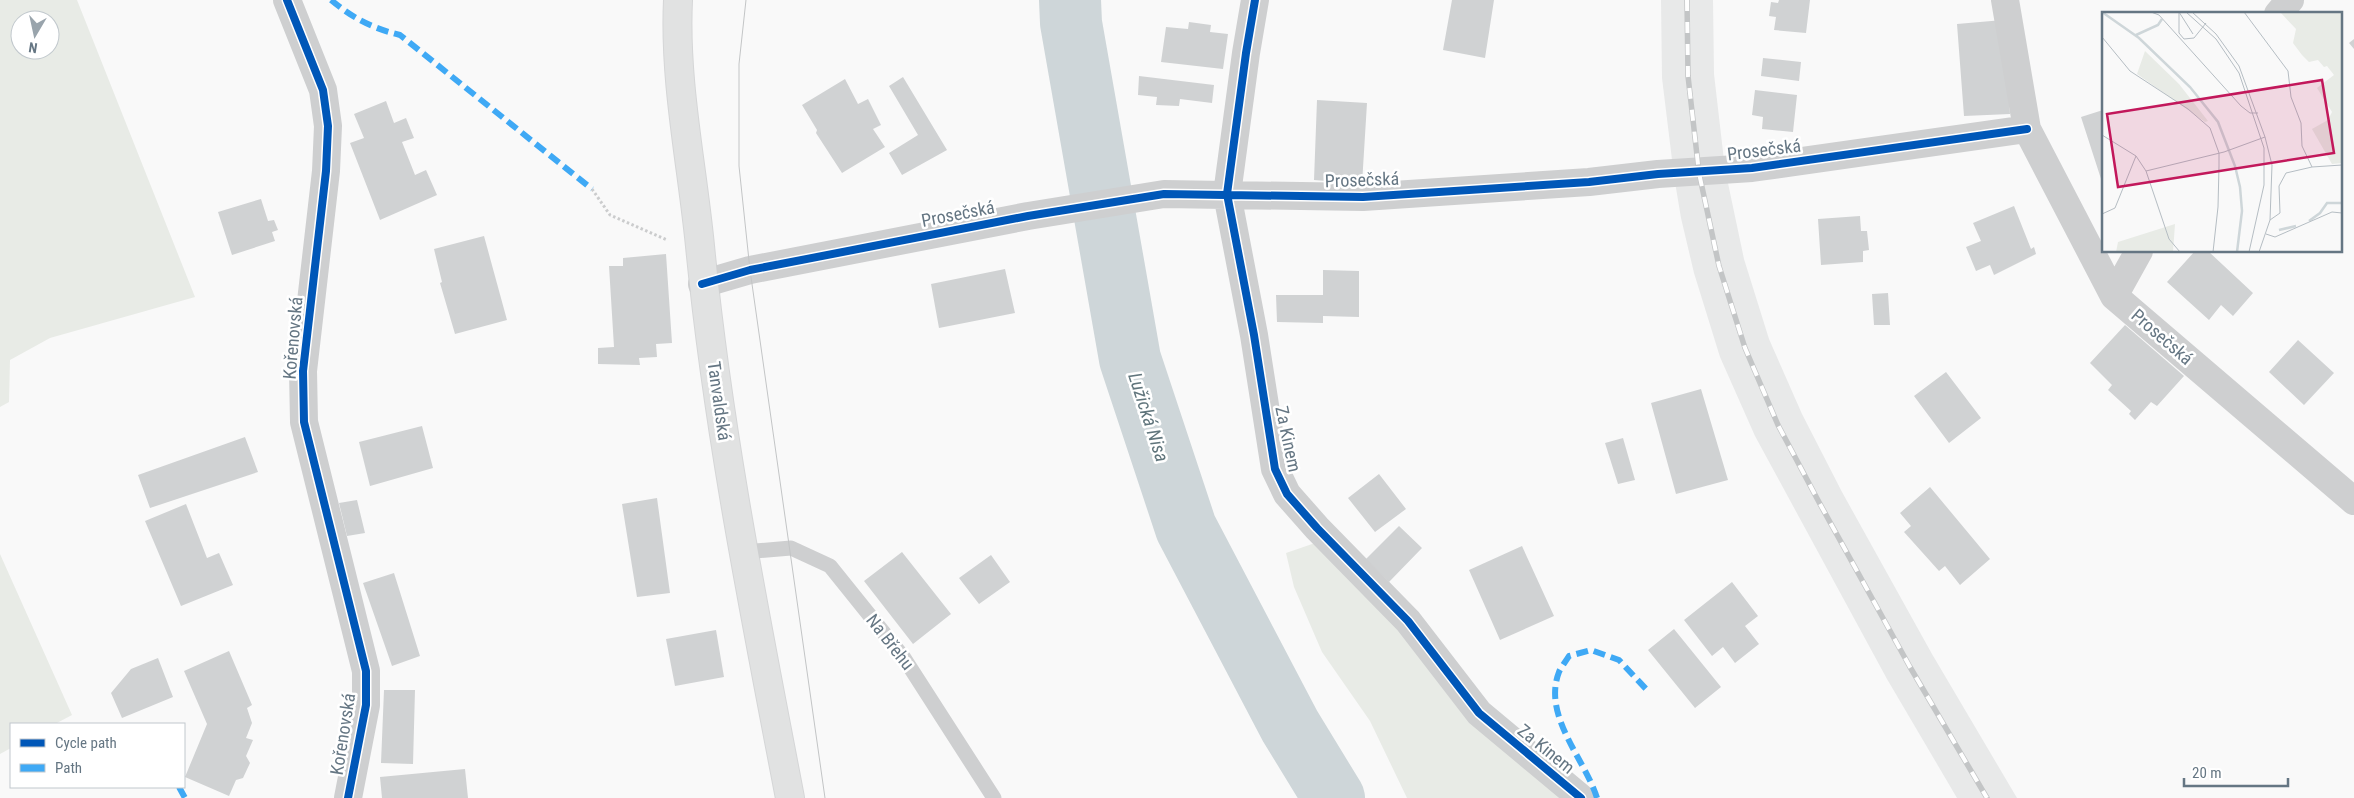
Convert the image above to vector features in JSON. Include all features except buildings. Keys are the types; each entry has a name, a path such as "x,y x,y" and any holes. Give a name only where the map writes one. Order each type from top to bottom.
{"main road":[{"name":"Tanvaldská","path":"678,0 679,62 702,284 743,552 790,798"}],"street":[{"name":"Kořenovská","path":"287,0 323,90 328,126 326,171 303,371 304,422 366,671 366,705 348,798"},
{"name":"Za Kinem","path":"1255,0 1227,194 1254,335 1275,469 1287,494 1317,528 1408,621 1479,713 1581,798"},
{"name":"Prosečská","path":"2005,0 2027,129 2114,296 2354,501"},
{"path":"2280,12 2290,0"},
{"name":"Prosečská","path":"702,284 750,270 1028,216 1164,194 1363,197 1589,182 1752,168 2027,129"},
{"path":"2114,296 2138,252"}],"lane":[{"name":"Na Břehu","path":"743,552 791,548 830,566 904,658 994,798"}],"path":[{"path":"592,189 610,215 671,242"}],"shaded area":[{"path":"0,0 77,0 195,297 50,338 10,360 9,402 0,407"},
{"path":"1661,0 1713,0 1714,74 1725,169 1744,259 1769,339 1802,414 1842,492 1932,654 2017,798 1957,798 1887,679 1755,436 1720,357 1694,273 1681,218 1662,78"},
{"path":"1318,542 1562,798 1407,798 1370,721 1322,652 1294,587 1286,553"},
{"path":"0,554 72,715 57,723 10,723 10,749 0,754"}],"waterway":[{"name":"Lužická Nisa","path":"1070,0 1071,23 1130,359 1186,528 1290,726 1334,798"}],"tram line":[{"path":"746,0 739,64 739,166 750,270 825,798"}],"railway":[{"path":"1687,0 1688,76 1699,173 1719,266 1745,348 1778,425 1820,504 1910,667 1987,798"}],"marked path":[{"path":"331,0 364,22 400,35 592,189"},
{"path":"1597,798 1560,721 1556,705 1555,688 1559,672 1569,656 1591,650 1619,660 1647,690"},
{"path":"180,788 185,798"}],"cycle path":[{"path":"287,0 323,90 328,126 326,171 303,371 304,422 366,671 366,705 348,798"},
{"path":"1255,0 1227,194 1254,335 1275,469 1287,494 1317,528 1408,621 1479,713 1581,798"},
{"path":"702,284 750,270 1028,216 1164,194 1363,197 1589,182 1658,174 1752,168 2027,129"}]}
